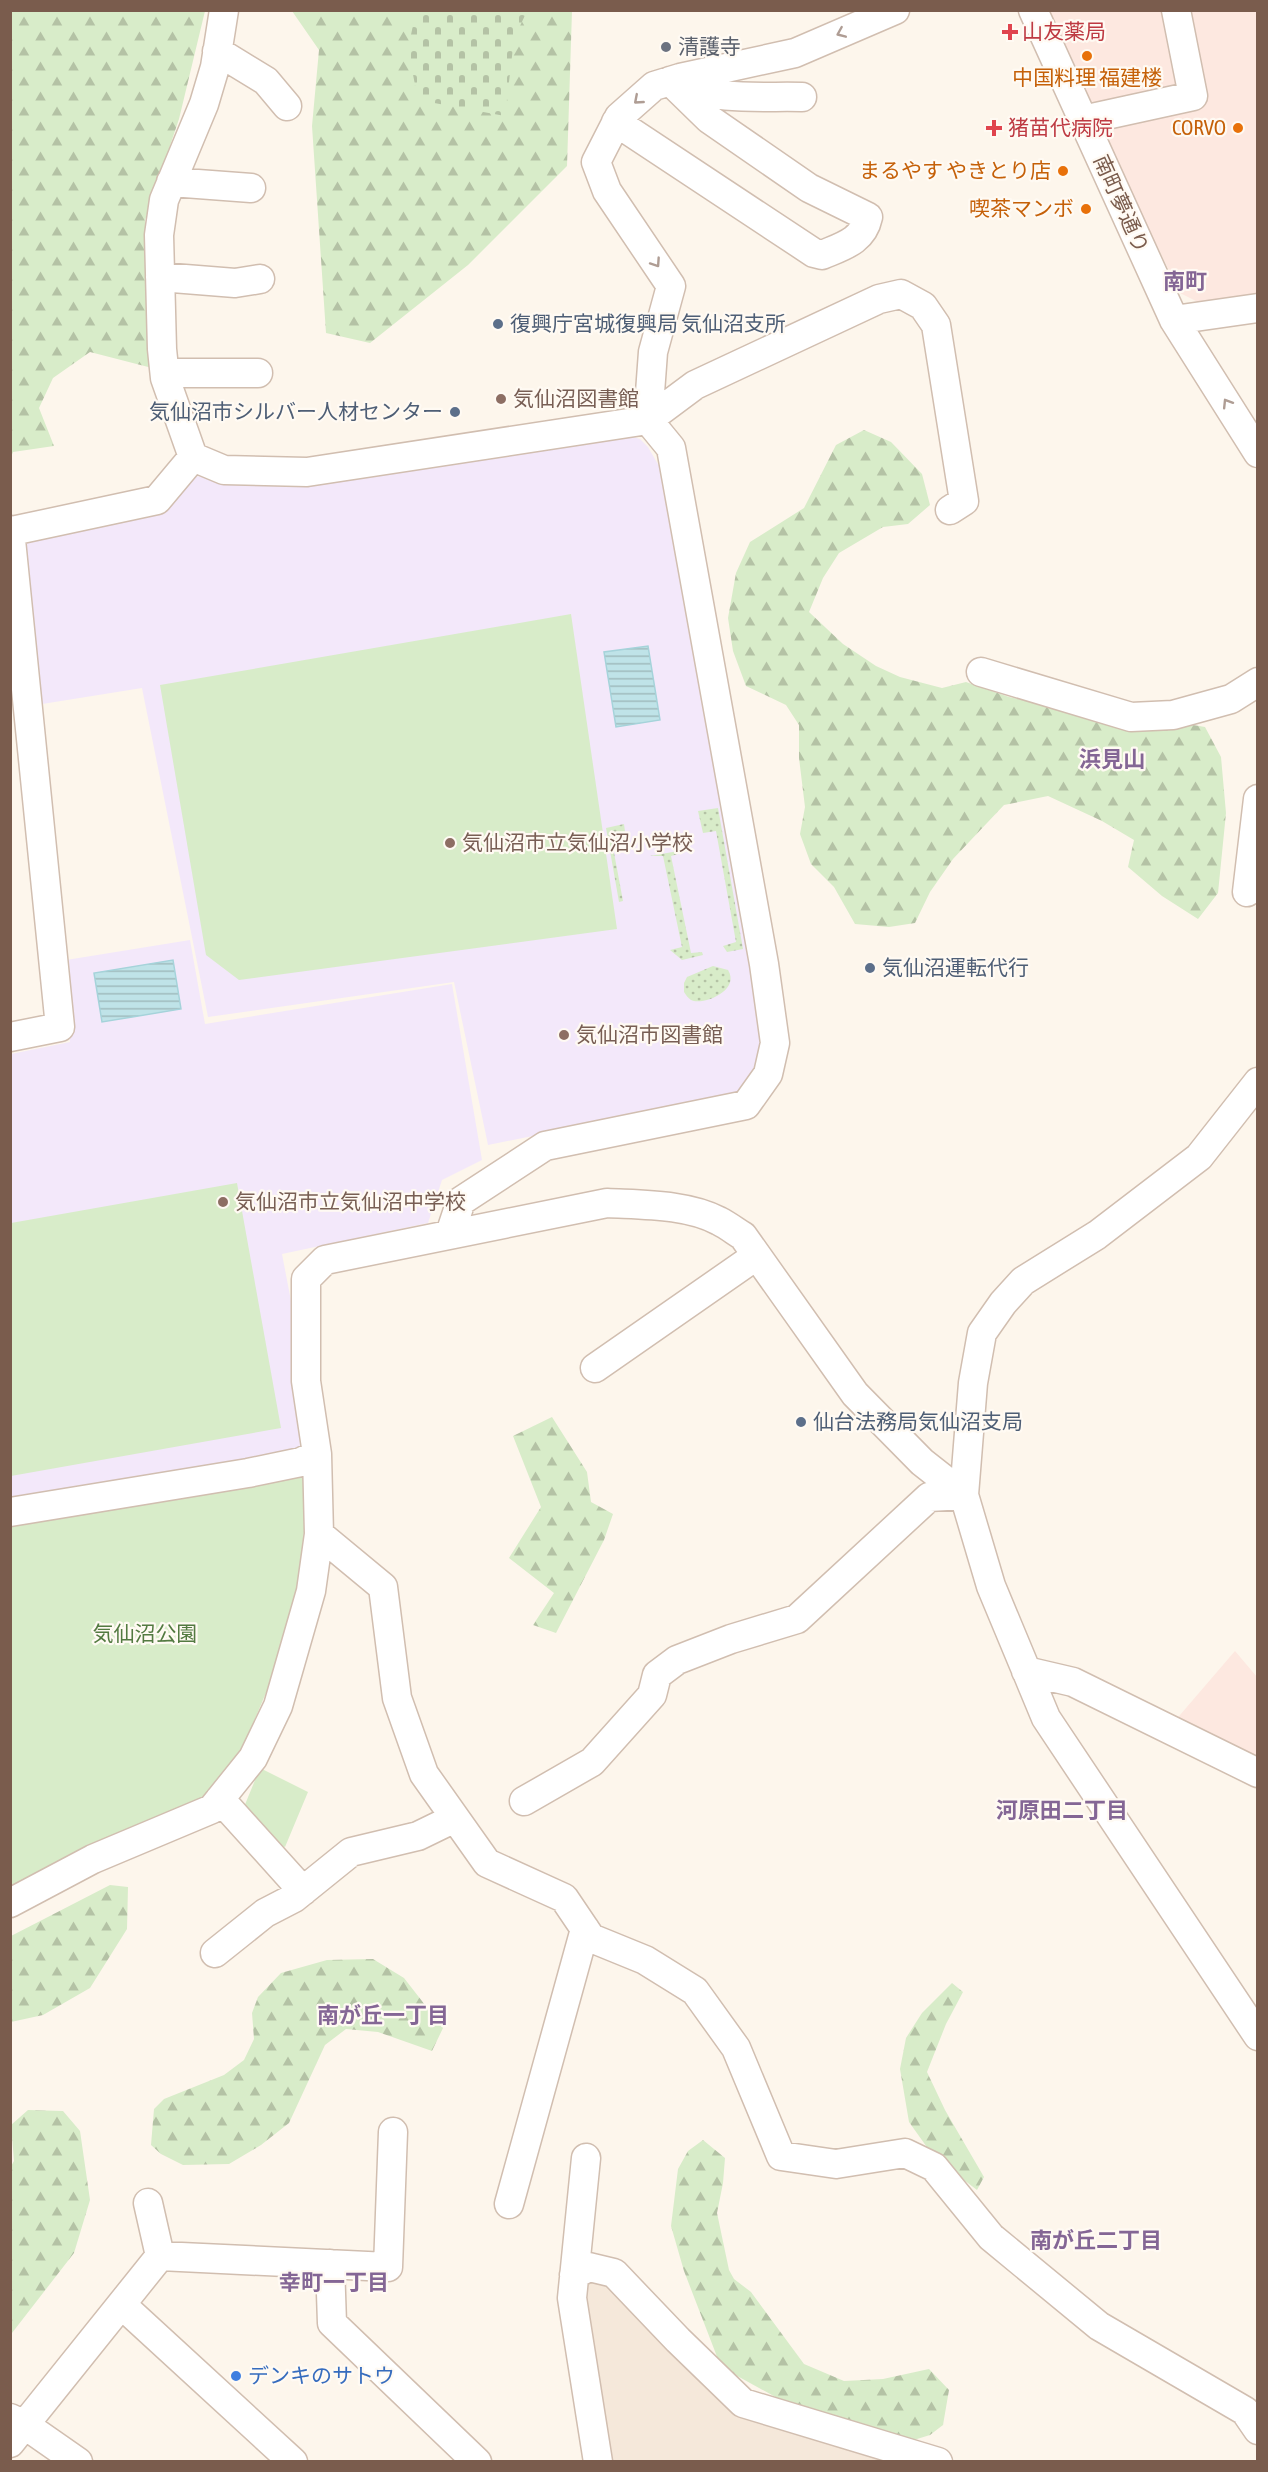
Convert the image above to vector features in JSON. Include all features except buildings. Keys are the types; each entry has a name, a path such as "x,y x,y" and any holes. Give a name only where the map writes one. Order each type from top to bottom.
{"street":[{"path":"224,10 204,104 164,200 159,235 165,373 193,457 224,470 308,472 648,420 695,385 879,299 901,294 923,306 936,325 964,501 950,510"},
{"path":"450,1234 461,1201 545,1146 746,1105 768,1074 775,1043 764,964 672,448 648,420 653,352 671,286 606,190 596,162 619,117 654,86 795,53 895,10"},
{"name":"南町夢通り","path":"1033,10 1174,320 1254,440"},
{"path":"1083,120 1193,96 1176,10"},
{"path":"217,51 266,81 287,106"},
{"path":"670,81 715,96 802,97"},
{"path":"616,122 814,253 822,255 857,239 866,228 868,217 800,181 709,119 670,81"},
{"path":"171,182 246,181"},
{"path":"160,277 235,283 260,279"},
{"path":"1174,320 1257,309"},
{"path":"165,373 258,373"},
{"path":"10,1037 60,1027 11,530 157,500 193,457"},
{"path":"981,672 1131,717 1182,713 1231,699 1257,682"},
{"path":"1247,892 1257,799"},
{"path":"10,1025 39,1032"},
{"path":"1257,1082 1199,1157 1097,1235 1023,1281 1003,1303 982,1333 973,1383 964,1495 991,1586 1046,1718 1257,2036"},
{"path":"10,1903 93,1859 212,1809 253,1758 278,1706 311,1591 319,1534 317,1454 306,1381 306,1280 325,1260 607,1203 651,1205 690,1211 718,1220 743,1236 855,1394 922,1462 964,1495"},
{"path":"595,1368 756,1256"},
{"path":"10,1512 248,1473 301,1462 317,1454"},
{"path":"524,1801 592,1762 652,1695 657,1676 677,1660 731,1639 797,1619 929,1497 964,1495"},
{"path":"319,1534 383,1587 397,1698 424,1774 488,1863 564,1898 591,1938 645,1960 695,1990 736,2048 781,2156 836,2164 905,2153 934,2167 991,2237 1090,2319 1245,2411 1257,2430"},
{"path":"1026,1671 1073,1682 1257,1773"},
{"path":"220,1799 303,1892"},
{"path":"215,1953 266,1913 303,1892 351,1852 418,1836 455,1818"},
{"path":"509,2204 585,1929"},
{"path":"160,2256 388,2267 393,2132"},
{"path":"586,2158 572,2298 598,2462"},
{"path":"148,2203 160,2256"},
{"path":"78,2462 15,2428 122,2305 160,2256"},
{"path":"330,2264 332,2323 477,2462"},
{"path":"574,2275 589,2267 614,2273 743,2403 938,2462"},
{"path":"122,2305 293,2462"}],"shaded area":[{"path":"1049,11 1257,11 1257,294 1198,302 1180,293 1103,135"},
{"name":"気仙沼市立気仙沼小学校","path":"626,435 640,439 648,447 659,466 763,1041 760,1067 740,1094 488,1145 454,982 208,1017 142,688 36,705 23,533 187,476 221,477"},
{"name":"気仙沼市立気仙沼中学校","path":"190,940 205,1024 452,984 482,1160 442,1180 428,1223 282,1254 291,1301 298,1366 300,1452 11,1501 11,1054 70,1042 60,961"},
{"path":"1235,1651 1257,1677 1257,1773 1168,1729"},
{"path":"614,2273 743,2403 938,2461 602,2461 574,2275"}],"green space":[{"path":"11,11 205,11 179,119 145,220 156,369 90,352 53,378 39,408 54,446 13,452 11,457"},
{"path":"292,11 572,11 567,166 468,265 370,343 326,333 312,126 319,50"},
{"path":"416,11 527,11 514,39 505,116 418,100 408,49"},
{"path":"864,430 891,442 922,474 930,505 908,524 883,527 839,553 823,578 809,612 843,644 876,666 900,677 942,688 966,682 1009,697 1094,716 1176,722 1205,727 1221,757 1226,813 1218,893 1198,919 1162,896 1128,867 1134,840 1102,821 1048,796 1004,805 953,859 930,892 915,923 889,927 855,924 834,887 811,864 800,834 805,807 799,758 799,725 786,705 746,686 733,651 728,618 736,573 750,542 804,508 836,445"},
{"path":"571,614 617,929 239,980 206,955 160,685"},
{"path":"718,808 743,949 727,952 723,946 736,942 716,831 703,833 698,811"},
{"path":"624,824 626,839 612,842 623,901 619,902 606,828"},
{"path":"684,850 685,852 671,856 691,953 702,952 703,955 682,960 670,950 682,947 663,856 650,856"},
{"path":"713,966 728,970 731,978 729,984 725,990 711,999 691,1000 684,992 687,977"},
{"path":"237,1183 281,1428 11,1476 11,1223"},
{"path":"552,1417 587,1472 591,1502 613,1514 604,1540 556,1633 533,1625 554,1593 509,1558 541,1507 513,1436"},
{"name":"気仙沼公園","path":"308,1469 301,1578 281,1657 239,1757 205,1803 11,1893 11,1521"},
{"path":"260,1768 308,1792 285,1847 262,1836 244,1807"},
{"path":"110,1885 128,1887 127,1929 90,1988 43,2015 11,2022 11,1936"},
{"path":"373,1959 404,1978 443,2028 432,2051 378,2032 346,2029 325,2045 289,2123 261,2145 229,2164 183,2165 161,2154 151,2145 154,2109 164,2099 224,2075 244,2060 254,2039 252,2013 258,1997 281,1973 327,1960"},
{"path":"952,1983 963,1992 946,2024 927,2072 945,2110 984,2177 977,2190 934,2157 909,2122 900,2069 906,2038 922,2013"},
{"path":"28,2110 63,2111 80,2131 90,2200 74,2253 12,2333 10,2168 14,2161 11,2125"},
{"path":"703,2140 725,2158 717,2213 729,2270 734,2279 751,2292 804,2364 844,2381 883,2379 929,2369 949,2390 943,2425 930,2435 904,2443 781,2400 721,2367 684,2271 671,2226 678,2169 688,2151"}],"water":[{"path":"648,646 660,720 616,727 604,652"},
{"path":"173,960 181,1009 102,1022 94,973"}],"place":[{"name":"山友薬局","path":"1010,32"},
{"name":"清護寺","path":"666,47"},
{"name":"中国料理 福建楼","path":"1087,56"},
{"name":"猪苗代病院","path":"994,128"},
{"name":"CORVO","path":"1238,128"},
{"name":"まるやす やきとり店","path":"1063,171"},
{"name":"喫茶マンボ","path":"1086,209"},
{"name":"復興庁宮城復興局 気仙沼支所","path":"498,324"},
{"name":"気仙沼図書館","path":"501,399"},
{"name":"気仙沼市シルバー人材センター","path":"455,412"},
{"name":"気仙沼市立気仙沼小学校","path":"450,843"},
{"name":"気仙沼運転代行","path":"870,968"},
{"name":"気仙沼市図書館","path":"564,1035"},
{"name":"気仙沼市立気仙沼中学校","path":"223,1202"},
{"name":"仙台法務局気仙沼支局","path":"801,1422"},
{"name":"デンキのサトウ","path":"236,2376"}],"district":[{"name":"南町","path":"1185,281"},
{"name":"浜見山","path":"1112,759"},
{"name":"河原田二丁目","path":"1062,1810"},
{"name":"南が丘一丁目","path":"383,2015"},
{"name":"南が丘二丁目","path":"1096,2240"},
{"name":"幸町一丁目","path":"334,2282"}]}
